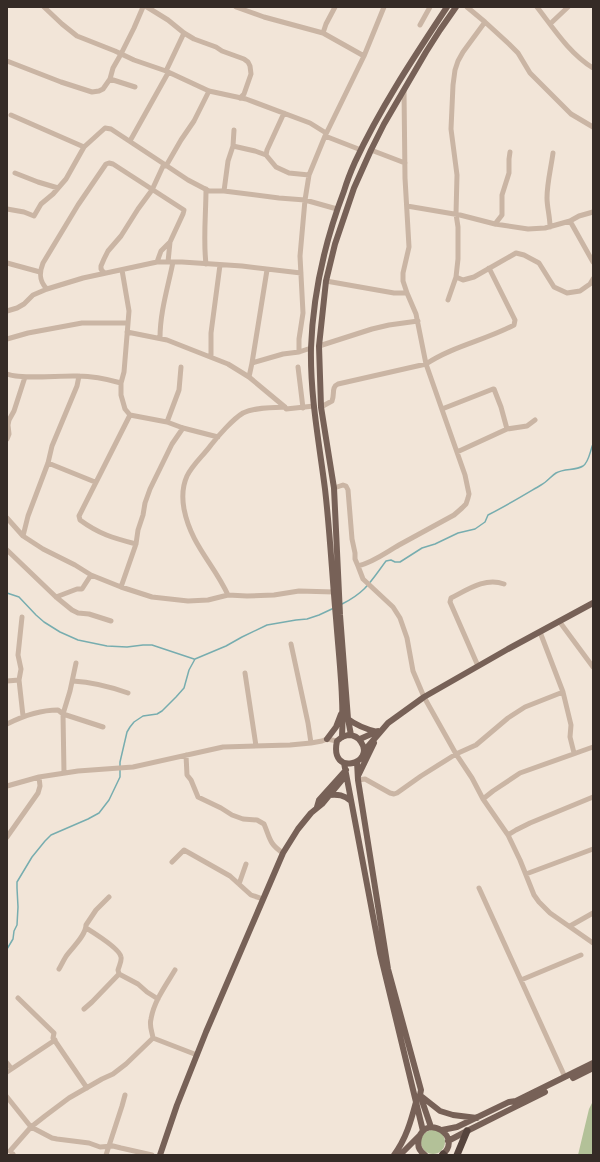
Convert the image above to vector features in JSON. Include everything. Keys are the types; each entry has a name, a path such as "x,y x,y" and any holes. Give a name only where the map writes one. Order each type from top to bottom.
{"highway":[{"path":"457,1155 467,1130"}],"main road":[{"path":"351,735 348,719 325,491 314,406 311,348 316,290 322,262 337,209 360,150 404,74 447,7"},
{"path":"336,592 334,488 321,407 319,346 326,281 337,237 354,188 371,150 404,90 440,30 456,7"},
{"path":"338,614 343,707 339,739 335,748 338,759 344,763 351,764 357,762 362,757 364,751 378,732 424,697 593,603"},
{"path":"327,739 336,727 343,707"},
{"path":"348,719 363,728 378,732"},
{"path":"360,740 378,732"},
{"path":"358,779 378,732"},
{"path":"339,739 351,735 360,740 364,751"},
{"path":"357,762 358,779 388,969 420,1090 406,1137 394,1155"},
{"path":"344,763 380,953 418,1098 431,1127"},
{"path":"160,1155 177,1105 197,1055 283,853 311,812 322,804 346,773"},
{"path":"317,807 319,800 346,773"},
{"path":"329,795 343,796 351,801"},
{"path":"442,1130 457,1128 509,1102 516,1101 565,1078 593,1063"},
{"path":"448,1141 467,1130 593,1068"},
{"path":"418,1098 440,1111 453,1115 477,1118"},
{"path":"418,1098 421,1134 418,1146 425,1155"},
{"path":"398,1155 431,1127 439,1128 448,1137 447,1148 443,1155"}],"street":[{"path":"44,7 77,36 167,72 209,91 243,97 310,123 326,134 360,150"},
{"path":"7,61 61,82 92,92 97,92 104,89 110,79 113,68 143,7"},
{"path":"147,7 194,39 216,47 248,62 251,74 243,97"},
{"path":"236,7 264,17 322,33 364,56"},
{"path":"322,33 336,7"},
{"path":"299,352 302,313 300,256 304,200 308,175 364,56 384,7"},
{"path":"420,25 430,7"},
{"path":"467,7 518,53 530,73 551,95 571,114 593,128"},
{"path":"537,7 575,54 583,62 593,68"},
{"path":"550,24 568,7"},
{"path":"448,300 456,277 458,258 456,214 457,175 451,129 455,70 463,52 485,22"},
{"path":"130,141 167,72 184,33"},
{"path":"110,79 136,87"},
{"path":"358,566 366,564 382,556 454,515 467,501 469,494 465,475 426,364 418,321 403,281 403,273 409,247 405,178 404,90"},
{"path":"104,273 101,266 108,251 121,236 152,190 165,165 194,121 209,91"},
{"path":"266,155 266,150 284,113"},
{"path":"11,115 84,147"},
{"path":"7,209 24,212 34,216 41,204 53,194 66,179 84,147 105,128 111,129 188,180 209,191 224,191 304,200 337,209"},
{"path":"224,191 228,161 233,146 234,130"},
{"path":"233,146 266,155 276,167 289,173 308,175"},
{"path":"371,150 405,163"},
{"path":"495,224 502,215 502,195 509,173 510,152"},
{"path":"550,227 547,200 553,153"},
{"path":"47,289 42,284 40,272 43,263 106,164 110,163 184,210 184,214 170,242 161,251 157,262"},
{"path":"15,173 58,188"},
{"path":"206,189 204,230 206,264"},
{"path":"407,206 456,214 495,224 528,229 550,227 593,212"},
{"path":"570,220 593,262"},
{"path":"160,338 160,329 171,262 170,242"},
{"path":"456,277 460,279 474,277 516,253 524,255 539,263 554,287 567,292 580,291 590,284 593,279"},
{"path":"7,262 40,272"},
{"path":"7,311 17,308 24,304 33,295 47,289 83,278 157,262 252,267 301,273"},
{"path":"211,356 211,333 220,265"},
{"path":"321,407 330,404 332,401 333,388 338,384 426,364 453,350 514,325 515,320 489,268"},
{"path":"122,270 129,312 124,372 121,383 122,402 125,409 130,415 167,422 183,428 218,436"},
{"path":"248,377 252,363 267,270"},
{"path":"326,281 394,293 407,293"},
{"path":"319,346 372,329 418,321"},
{"path":"7,339 28,333 82,323 128,323"},
{"path":"127,332 160,338 211,356 228,364 248,377 286,409 314,406"},
{"path":"252,363 311,348"},
{"path":"167,422 179,390 181,367"},
{"path":"298,367 304,408"},
{"path":"8,375 25,377 94,377 121,383"},
{"path":"23,536 28,516 48,462 52,446 77,386 79,376"},
{"path":"7,438 9,434 9,420 14,411 25,377"},
{"path":"442,410 494,389 501,406 507,429"},
{"path":"228,595 223,584 191,532 186,516 183,495 184,482 191,468 218,436 242,414 254,410 285,407"},
{"path":"130,415 79,516 80,520 107,536 136,544"},
{"path":"457,452 507,429 527,426 535,420"},
{"path":"121,587 136,544 138,530 150,489 172,444 183,428"},
{"path":"48,462 96,482"},
{"path":"334,488 343,485 346,486 348,490 352,539 358,566 363,579 393,607 400,618 407,638 413,671 424,697 483,799 508,835 534,895 550,913 593,943"},
{"path":"7,518 23,536 43,549 91,574 152,598 208,600 228,595 268,595 299,591 336,592"},
{"path":"7,550 56,597 72,610 78,613 89,614 111,621"},
{"path":"56,597 82,589 91,574"},
{"path":"478,666 450,600 451,598 474,586 491,581 504,584"},
{"path":"22,617 18,655 21,669 19,680 23,716"},
{"path":"559,621 593,667"},
{"path":"540,632 563,692 571,725 570,737 574,753"},
{"path":"291,644 311,743"},
{"path":"64,773 62,714 73,681 76,663"},
{"path":"245,673 256,746"},
{"path":"7,681 19,680"},
{"path":"73,681 84,682 128,693"},
{"path":"358,779 365,779 390,793 397,793 456,754 476,745 508,718 525,707 563,692"},
{"path":"7,724 23,716 58,710 62,714 103,727"},
{"path":"7,786 39,777 64,773 133,767 223,747 290,745 311,743 327,739 339,739"},
{"path":"483,799 520,773 593,747"},
{"path":"186,755 187,775 191,780 198,797 232,815 243,819 258,820 264,824 275,848 283,853"},
{"path":"7,837 38,793 40,786 39,777"},
{"path":"508,835 523,826 593,797"},
{"path":"526,874 593,848"},
{"path":"172,862 184,850 230,876 251,894 263,899"},
{"path":"239,884 246,864"},
{"path":"479,888 565,1078"},
{"path":"59,969 67,955 74,948 96,910 109,897"},
{"path":"570,926 593,913"},
{"path":"84,1009 119,974 118,970 122,957 114,947 86,928"},
{"path":"521,980 581,955"},
{"path":"153,1038 150,1028 151,1019 158,999 175,970"},
{"path":"119,974 138,984 158,999"},
{"path":"18,998 54,1033 53,1038 87,1088"},
{"path":"153,1038 197,1055"},
{"path":"11,1153 31,1127 70,1098 112,1074 126,1064 153,1038"},
{"path":"7,1063 9,1070 55,1040"},
{"path":"106,1155 125,1095"},
{"path":"7,1097 31,1127 57,1140 83,1142 100,1147 121,1148 152,1155"}],"green space":[{"path":"593,1101 593,1155 578,1155 589,1109"},
{"path":"433,1130 442,1133 445,1142 442,1151 433,1154 424,1151 421,1142 424,1133"}],"waterway":[{"path":"342,604 363,590 386,561 391,560 400,562 422,548 435,544 458,533 475,529 485,522 488,515 543,484 556,473 583,466 588,459 593,444"},
{"path":"7,593 19,597 44,622 60,632 78,640 107,646 127,647 152,645 194,659"},
{"path":"7,949 13,939 14,931 17,925 17,882 32,857 51,835 99,813 109,800 120,777 120,762 127,732 134,722 143,716 157,714 176,697 184,688 189,670 195,659 226,646 267,625 307,619 334,608"}]}
